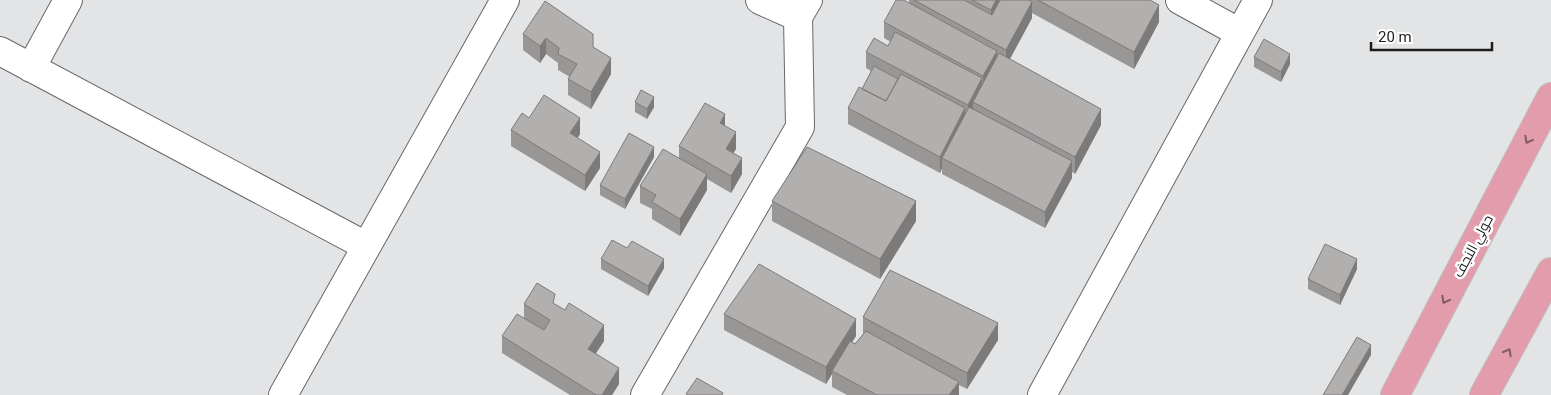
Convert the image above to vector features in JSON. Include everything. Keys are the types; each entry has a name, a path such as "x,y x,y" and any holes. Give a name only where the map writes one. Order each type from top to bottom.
{"main road":[{"name":"حولي النجف","path":"1395,395 1551,97"},
{"path":"1484,395 1551,272"}],"street":[{"path":"31,68 68,0"},
{"path":"283,395 504,0"},
{"path":"645,395 800,127 803,8 760,0"},
{"path":"1180,0 1240,33"},
{"path":"1042,395 1258,0"},
{"path":"0,51 366,246"}],"building":[{"path":"896,0 904,0 997,51 983,76 884,22"},
{"path":"914,0 964,0 992,15 1000,0 1029,0 1032,2 1006,50"},
{"path":"972,0 996,0 991,10"},
{"path":"1038,0 1150,0 1159,5 1134,52"},
{"path":"545,1 593,34 593,47 611,58 591,92 568,79 577,64 558,54 559,48 546,38 540,46 523,34"},
{"path":"895,32 982,78 968,105 866,52 874,38 888,46"},
{"path":"1264,39 1290,54 1281,72 1254,57"},
{"path":"999,53 1101,109 1075,157 973,102"},
{"path":"874,66 898,79 886,101 862,89"},
{"path":"901,74 965,108 940,157 848,108 859,87 886,101"},
{"path":"641,90 654,97 647,109 635,102"},
{"path":"544,95 580,118 570,133 600,152 585,175 511,130 522,113 529,118"},
{"path":"705,103 725,114 720,123 736,132 726,149 742,158 731,176 679,146"},
{"path":"969,107 1072,161 1045,212 942,158"},
{"path":"629,133 654,147 625,199 600,185"},
{"path":"807,147 916,201 880,259 772,201"},
{"path":"663,149 707,174 680,219 652,202 656,195 640,186"},
{"path":"612,240 627,248 632,241 664,259 648,286 601,259"},
{"path":"1325,244 1357,259 1340,295 1308,279"},
{"path":"759,264 856,319 826,367 724,314"},
{"path":"890,270 998,323 967,373 863,317"},
{"path":"537,283 555,294 553,303 565,310 569,303 604,325 588,349 619,368 602,395 596,395 502,336 517,314 544,330 550,320 524,304"},
{"path":"866,331 959,382 949,395 877,395 832,371 850,341 855,344"},
{"path":"1357,337 1371,345 1342,395 1323,395"},
{"path":"697,378 723,393 722,395 686,394"}]}
